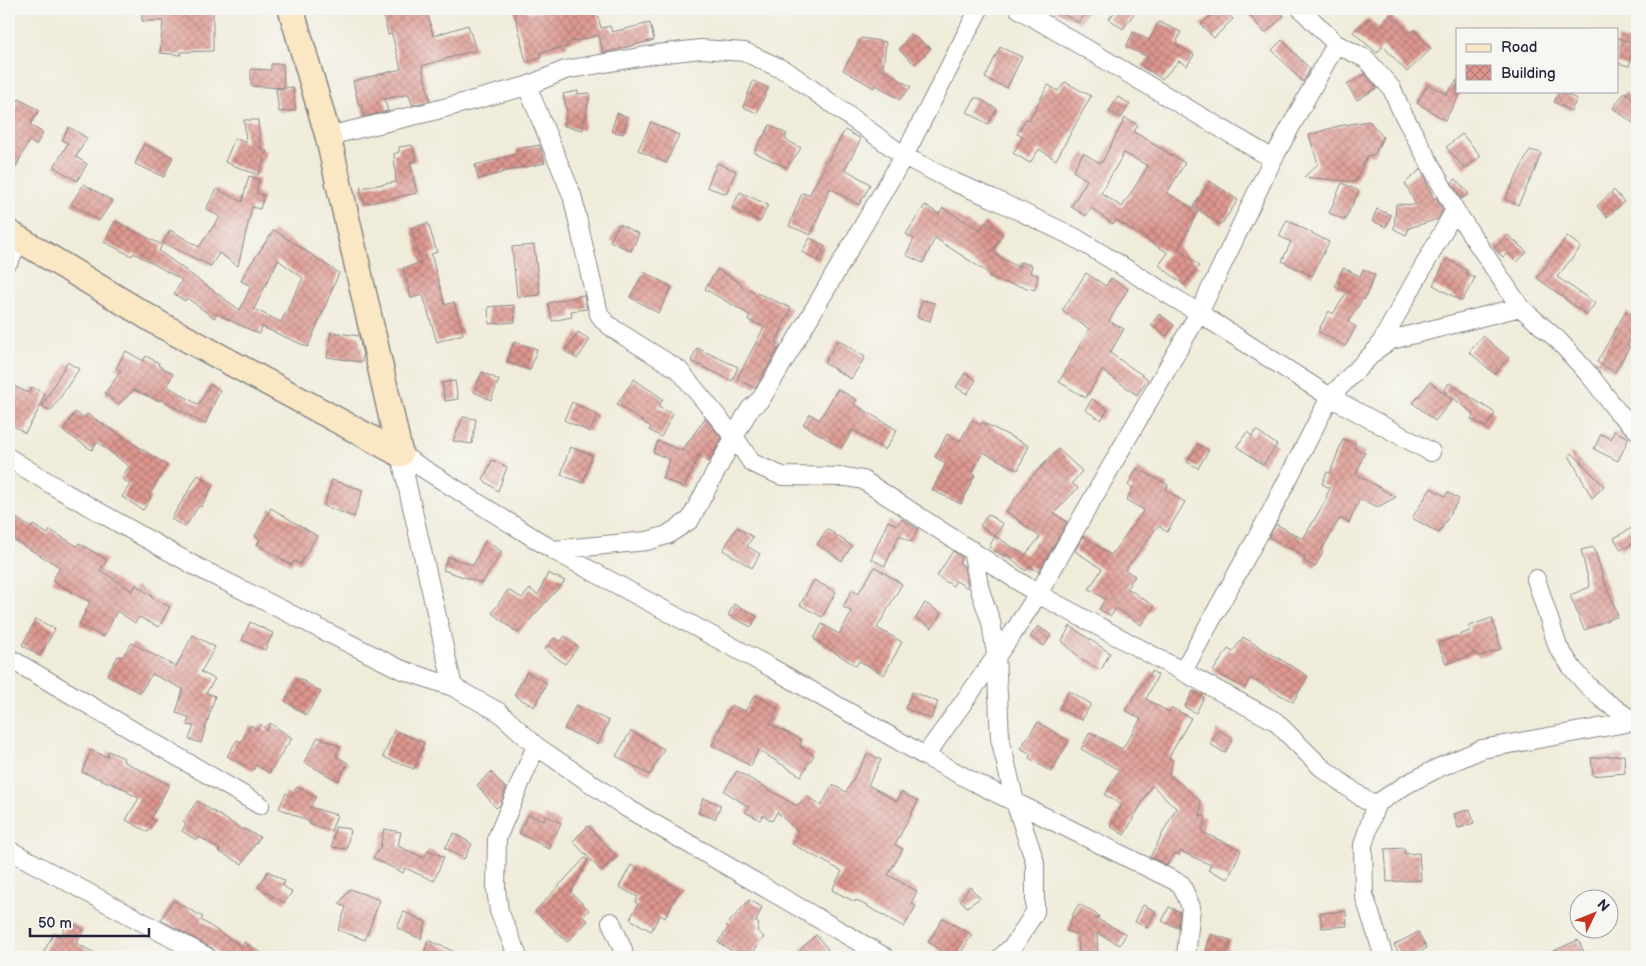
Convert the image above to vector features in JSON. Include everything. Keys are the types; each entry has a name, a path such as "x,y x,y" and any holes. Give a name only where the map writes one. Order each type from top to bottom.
{"street":[{"path":"291,9 328,136 452,687"},
{"path":"553,550 647,541 667,535 690,520 750,409 761,399 775,376 904,156 979,9"},
{"path":"1019,9 1273,160"},
{"path":"1300,9 1336,44 1366,59 1392,89 1402,112 1454,210 1520,307 1558,341 1592,378 1616,411 1637,430"},
{"path":"925,756 1038,594 1199,312 1273,160 1336,44"},
{"path":"328,136 527,86 565,70 657,54 702,49 745,52 788,72 904,156 954,182 1074,237 1199,312 1330,397 1431,452"},
{"path":"527,86 572,195 599,314 614,330 679,370 735,438 752,463 782,476 846,477 863,480 1038,594 1276,721 1321,767 1365,800 1376,804"},
{"path":"1377,349 1454,210"},
{"path":"13,245 400,454 553,550 770,667 925,756 1181,884 1191,908 1186,957"},
{"path":"1183,671 1271,512 1330,397 1377,349 1391,340 1520,307"},
{"path":"9,458 62,491 195,566 400,670 452,687 499,712 536,746 627,808 885,957"},
{"path":"972,550 980,590 991,622 996,654 1000,738 1015,802 1035,862 1035,912 1014,945 1001,957"},
{"path":"1536,580 1558,648 1588,686 1602,699 1635,721"},
{"path":"9,658 260,806"},
{"path":"1384,957 1364,895 1363,845 1376,804 1407,784 1482,749 1635,721"},
{"path":"516,956 499,911 496,889 497,838 536,746"},
{"path":"9,850 207,957"},
{"path":"611,922 623,950 622,957"}],"building":[{"path":"142,9 213,9 213,51 181,52 181,55 160,53 163,21 142,21"},
{"path":"427,9 433,36 468,25 476,50 422,66 430,101 412,105 409,94 384,99 388,111 364,117 361,105 359,106 353,81 401,69 392,34 388,35 383,11"},
{"path":"513,9 527,9 529,13 551,9 596,9 601,28 610,26 612,32 650,23 654,40 603,53 599,35 567,43 567,47 540,52 541,58 526,62"},
{"path":"1054,9 1088,9 1079,23"},
{"path":"1117,9 1137,9 1123,29 1109,19"},
{"path":"1217,9 1223,9 1233,19 1214,38 1201,25"},
{"path":"1244,9 1278,9 1284,16 1265,33"},
{"path":"1390,15 1410,33 1414,30 1431,49 1407,72 1383,46 1377,53 1353,32 1368,18 1378,28"},
{"path":"1159,22 1181,32 1176,44 1194,55 1187,66 1179,61 1162,79 1142,66 1150,58 1126,47 1133,32 1149,40"},
{"path":"910,34 931,48 915,64 899,50"},
{"path":"861,38 886,42 883,69 911,87 900,99 876,85 874,88 843,70"},
{"path":"1618,38 1636,43 1629,66 1618,63"},
{"path":"1282,40 1310,69 1303,82 1272,50"},
{"path":"1000,47 1022,57 1007,88 985,78"},
{"path":"271,64 283,64 284,88 251,86 251,69 271,70"},
{"path":"1365,74 1377,88 1357,100 1347,85"},
{"path":"753,81 768,88 757,113 743,107"},
{"path":"1456,81 1456,92 1461,92 1445,120 1417,103 1428,84 1446,94"},
{"path":"1065,82 1091,96 1056,160 1039,149 1030,163 1013,153 1023,137 1017,134 1026,119 1029,120 1048,85 1058,91"},
{"path":"293,87 296,110 279,112 276,89"},
{"path":"578,91 578,94 590,93 583,130 564,126 567,111 563,94"},
{"path":"1559,92 1577,99 1571,111 1554,102"},
{"path":"1625,92 1637,102 1637,126 1613,108"},
{"path":"976,97 997,109 988,124 967,112"},
{"path":"1118,97 1130,104 1121,118 1109,111"},
{"path":"19,99 39,110 30,125 43,133 36,145 29,141 9,180 9,118"},
{"path":"617,113 628,117 623,134 611,131"},
{"path":"1125,118 1138,125 1134,132 1185,163 1167,193 1198,211 1179,249 1199,266 1184,285 1159,265 1168,253 1116,220 1113,224 1091,208 1086,216 1071,207 1087,180 1073,171 1083,153 1100,163","holes":["1124,153 1148,166 1122,207 1101,193"]},
{"path":"244,120 258,120 260,148 267,151 258,175 225,162 235,138 246,143"},
{"path":"1369,121 1383,137 1375,154 1367,156 1355,182 1304,177 1318,164 1309,135 1338,126"},
{"path":"651,122 679,135 666,163 638,150"},
{"path":"770,125 787,134 785,139 801,148 787,168 754,152"},
{"path":"69,127 87,138 76,157 87,164 77,181 54,167 68,143 62,140"},
{"path":"845,130 861,139 845,169 870,184 859,205 830,188 811,235 789,226 802,193 809,195"},
{"path":"1462,134 1481,156 1465,169 1446,147"},
{"path":"144,144 173,157 164,177 135,164"},
{"path":"412,145 417,161 410,162 417,193 365,204 360,188 396,182 394,154 399,152 399,147"},
{"path":"540,145 545,163 478,179 475,165 517,154 516,149"},
{"path":"1530,150 1541,153 1518,205 1505,199"},
{"path":"717,163 736,171 726,194 707,187"},
{"path":"1421,169 1434,200 1436,197 1443,210 1438,219 1409,228 1406,235 1394,229 1396,204 1416,205 1405,183"},
{"path":"249,176 259,179 256,193 264,196 260,209 252,207 238,266 219,253 211,266 163,243 170,230 199,247 220,217 206,209 217,189 242,202"},
{"path":"1456,179 1469,194 1461,199 1452,182"},
{"path":"1210,181 1238,200 1221,225 1193,206"},
{"path":"1342,183 1359,191 1345,220 1329,213"},
{"path":"84,184 112,201 99,221 71,204"},
{"path":"1614,190 1624,202 1607,217 1597,206"},
{"path":"740,192 768,205 760,222 732,208"},
{"path":"925,205 939,214 943,208 980,230 985,222 1003,234 992,252 1019,268 1020,262 1032,265 1030,273 1038,275 1035,290 999,281 989,276 990,274 935,238 923,263 906,255 914,239 906,234"},
{"path":"1377,209 1391,215 1386,227 1372,221"},
{"path":"1287,220 1329,242 1312,276 1282,261 1291,242 1279,236"},
{"path":"115,221 162,245 159,251 240,310 251,286 241,281 274,230 339,273 308,347 262,327 259,334 217,314 214,318 187,298 185,301 174,294 182,280 134,253 132,256 104,242","holes":["278,260 303,278 281,322 254,309"]},
{"path":"428,223 437,252 431,254 445,305 454,302 463,334 437,342 423,295 411,298 403,268 421,263 411,228"},
{"path":"619,224 639,234 631,251 610,241"},
{"path":"1508,235 1527,252 1517,262 1508,253 1503,257 1494,248"},
{"path":"1567,236 1581,247 1557,277 1595,303 1587,315 1537,278"},
{"path":"810,238 825,246 818,261 802,252"},
{"path":"534,245 540,295 517,297 512,247"},
{"path":"1447,259 1467,270 1465,273 1475,278 1462,301 1433,285"},
{"path":"1343,268 1360,276 1363,269 1375,275 1364,300 1348,322 1356,327 1345,346 1318,331 1329,311 1333,314 1347,292 1335,286"},
{"path":"717,269 742,284 741,286 791,308 776,343 781,345 755,388 737,379 764,327 748,320 750,315 705,289"},
{"path":"644,272 672,287 658,313 630,297"},
{"path":"1086,273 1106,286 1111,278 1128,289 1109,321 1124,329 1110,353 1148,379 1137,395 1102,370 1086,398 1059,382 1089,329 1062,311"},
{"path":"584,295 587,309 571,311 572,317 552,321 548,303"},
{"path":"922,300 935,303 930,321 917,317"},
{"path":"514,305 515,322 489,324 488,307"},
{"path":"1626,311 1637,319 1637,330 1627,345 1630,346 1615,372 1597,362"},
{"path":"1159,314 1174,325 1166,336 1151,325"},
{"path":"331,332 359,336 363,356 362,362 327,357"},
{"path":"578,332 590,340 577,359 565,351"},
{"path":"1483,336 1509,358 1495,374 1469,352"},
{"path":"838,340 865,357 851,379 824,363"},
{"path":"514,342 537,349 530,370 507,362"},
{"path":"697,348 738,367 732,381 691,361"},
{"path":"126,351 143,361 146,356 159,363 158,365 173,374 167,386 199,405 210,384 220,390 205,424 160,399 159,401 134,390 118,405 105,393 121,371 116,368"},
{"path":"67,362 79,369 51,411 42,406"},
{"path":"482,372 499,380 491,400 474,392"},
{"path":"965,373 976,380 967,394 956,387"},
{"path":"634,379 663,399 658,407 673,414 661,437 649,430 651,427 617,404"},
{"path":"455,381 458,399 445,401 442,383"},
{"path":"1430,382 1452,400 1435,421 1413,403"},
{"path":"1449,383 1495,413 1486,428 1471,419 1474,414 1444,391"},
{"path":"9,384 29,393 32,387 45,394 38,411 25,433 9,423"},
{"path":"838,389 857,400 854,404 897,430 885,450 853,430 841,448 803,424 810,414 819,420"},
{"path":"1092,399 1108,409 1101,420 1085,410"},
{"path":"572,402 598,415 590,432 564,420"},
{"path":"75,412 84,418 87,414 167,465 143,510 122,497 130,484 122,479 129,466 97,442 92,450 63,431"},
{"path":"463,417 476,419 472,444 453,441"},
{"path":"705,418 722,438 709,462 699,455 684,488 662,478 670,460 653,452 658,441 682,451"},
{"path":"972,420 980,425 982,422 1029,446 1018,470 983,452 972,474 975,475 961,504 932,490 946,464 935,457 947,434 960,441"},
{"path":"1256,430 1277,445 1263,465 1237,446 1247,432 1252,436"},
{"path":"1614,431 1629,438 1618,461 1594,449 1601,434 1611,439"},
{"path":"1343,439 1356,444 1354,448 1365,452 1356,474 1396,497 1378,507 1360,499 1349,523 1340,518 1321,551 1323,552 1315,567 1304,561 1306,557 1269,537 1276,524 1303,539 1327,498 1330,488 1322,484 1327,472 1330,473"},
{"path":"1198,444 1209,450 1198,468 1187,462"},
{"path":"570,447 592,455 583,483 561,475"},
{"path":"1058,449 1082,471 1072,483 1078,488 1054,513 1067,522 1039,572 1030,566 1026,571 1006,554 1005,557 989,547 995,536 1025,555 1040,537 1006,511 1030,479"},
{"path":"1572,453 1604,486 1592,498 1569,455"},
{"path":"492,460 507,467 498,491 483,480"},
{"path":"1137,468 1168,485 1166,490 1185,502 1167,532 1158,526 1125,570 1135,576 1127,588 1154,606 1141,625 1116,608 1111,616 1099,609 1105,599 1089,589 1102,569 1075,551 1083,536 1111,555 1144,510 1126,500 1133,488 1128,485"},
{"path":"198,475 213,485 201,507 199,506 185,527 171,519"},
{"path":"332,480 363,490 354,517 324,506"},
{"path":"1431,488 1445,496 1448,492 1459,499 1439,533 1412,518"},
{"path":"271,508 317,536 300,564 294,561 291,565 257,544 260,539 255,536"},
{"path":"9,513 31,528 33,525 48,534 50,530 77,546 79,543 107,560 100,570 132,591 136,585 151,597 170,607 159,627 139,617 135,623 117,611 104,637 79,625 90,602 52,581 60,567 9,537"},
{"path":"988,514 1003,524 995,536 980,526"},
{"path":"901,519 918,529 911,542 899,535 885,566 871,559 888,521 897,525"},
{"path":"1637,525 1637,541 1621,550 1614,538"},
{"path":"737,527 753,537 747,546 760,554 752,568 723,550"},
{"path":"827,529 852,546 842,561 817,544"},
{"path":"486,540 502,552 482,583 443,570 448,557 473,565"},
{"path":"1594,547 1604,581 1618,616 1584,630 1570,595 1590,587 1581,550"},
{"path":"953,551 962,557 959,563 964,566 968,588 956,581 953,586 937,576"},
{"path":"875,567 902,584 877,628 902,642 884,675 859,661 856,666 814,639 822,624 839,634 852,612 843,607 852,590 858,594"},
{"path":"548,573 565,581 518,633 492,613 508,590 522,598 530,589 538,595"},
{"path":"814,580 836,592 822,617 800,605"},
{"path":"925,603 941,613 932,628 916,618"},
{"path":"734,604 757,616 751,627 728,615"},
{"path":"1492,618 1501,649 1478,657 1477,653 1446,664 1438,643 1470,631 1469,626"},
{"path":"36,619 55,629 40,656 22,645"},
{"path":"250,622 273,633 265,650 242,640"},
{"path":"1038,626 1051,635 1044,646 1030,637"},
{"path":"1070,626 1110,653 1101,670 1083,661 1062,641"},
{"path":"193,635 215,647 201,672 215,679 206,693 215,696 201,743 189,739 194,726 187,725 189,717 176,713 183,689 152,674 140,693 107,675 118,656 122,657 132,643 176,667"},
{"path":"565,636 578,647 565,664 545,649 554,638 560,642"},
{"path":"1243,637 1308,676 1293,702 1250,678 1245,688 1213,671 1228,649 1233,652"},
{"path":"1152,671 1158,675 1146,699 1169,712 1172,708 1191,718 1169,757 1173,760 1169,774 1198,799 1201,804 1200,815 1206,817 1202,832 1241,850 1228,879 1208,870 1211,865 1180,851 1179,855 1175,853 1167,865 1150,857 1176,808 1152,785 1124,835 1110,826 1122,805 1105,795 1119,770 1081,749 1090,732 1122,749 1141,719 1125,710"},
{"path":"527,672 547,683 534,707 514,695"},
{"path":"299,678 321,692 306,715 285,701"},
{"path":"1069,691 1091,704 1082,720 1059,708"},
{"path":"1193,691 1204,697 1196,713 1185,707"},
{"path":"912,692 938,702 931,719 905,708"},
{"path":"755,695 778,708 770,724 802,740 800,746 814,755 801,776 758,750 751,766 712,745 731,705 745,711"},
{"path":"576,705 609,721 598,744 564,729"},
{"path":"1038,722 1069,741 1051,772 1029,758 1031,754 1020,748"},
{"path":"270,723 292,738 269,773 256,765 253,771 227,756 237,740 241,742 251,725 257,730 261,724 267,731"},
{"path":"394,730 424,743 414,769 383,757"},
{"path":"1218,730 1233,739 1225,753 1210,744"},
{"path":"631,731 664,749 650,775 616,756"},
{"path":"318,737 340,746 336,756 348,763 338,781 304,762"},
{"path":"91,750 107,757 108,751 124,758 123,761 169,785 151,819 155,821 148,832 126,820 139,798 127,792 128,790 82,772"},
{"path":"868,753 881,760 868,785 897,801 901,792 918,801 895,845 903,849 888,875 917,891 911,903 916,906 904,927 856,900 855,902 832,890 842,871 792,844 798,832 777,812 772,821 763,815 760,820 745,812 749,807 724,791 737,771 797,806 807,796 821,806 833,785 846,792"},
{"path":"1624,755 1625,773 1593,776 1591,758"},
{"path":"491,772 506,789 500,805 496,808 477,785"},
{"path":"297,787 316,797 310,807 337,815 331,831 309,824 310,822 279,808 286,793 291,796"},
{"path":"703,798 721,805 715,819 698,813"},
{"path":"197,801 243,830 260,837 242,864 218,851 220,850 200,837 196,840 182,831 186,824 183,822"},
{"path":"1470,809 1474,823 1458,828 1454,814"},
{"path":"528,815 544,820 545,815 561,823 549,849 519,833"},
{"path":"588,826 617,857 601,871 573,841"},
{"path":"335,827 350,829 347,849 332,847"},
{"path":"384,829 401,832 398,846 424,858 428,850 444,857 434,881 405,868 403,873 373,858 380,848"},
{"path":"454,833 472,844 464,859 445,848"},
{"path":"1404,848 1405,854 1419,853 1421,880 1387,882 1385,849"},
{"path":"585,858 588,860 571,892 589,910 583,917 588,921 567,942 535,911"},
{"path":"631,865 680,889 665,918 660,915 651,931 630,919 638,904 635,902 638,897 619,887"},
{"path":"268,871 285,881 282,885 292,892 284,903 258,887"},
{"path":"970,887 980,898 967,907 960,900"},
{"path":"350,889 380,900 365,940 338,930 346,907 339,904"},
{"path":"173,900 203,917 201,920 242,947 244,942 268,957 220,957 212,948 161,920"},
{"path":"749,900 762,907 756,922 759,924 757,931 764,937 750,957 741,957 718,942 729,927 726,926"},
{"path":"1079,904 1099,916 1097,919 1126,934 1120,945 1097,933 1098,957 1079,957 1078,935 1067,931"},
{"path":"1143,905 1156,911 1147,928 1135,922"},
{"path":"1169,907 1180,912 1178,928 1162,921"},
{"path":"1346,911 1347,926 1322,928 1320,913"},
{"path":"404,912 426,922 421,939 397,928"},
{"path":"943,918 972,935 958,957 950,957 928,942"},
{"path":"68,921 84,930 76,943 102,957 41,957 54,933 60,937"},
{"path":"1418,932 1427,948 1409,957 1401,957 1394,945"},
{"path":"1211,934 1230,940 1225,957 1204,957"},
{"path":"816,935 833,957 806,957 800,950"},
{"path":"428,940 466,957 423,957"},
{"path":"1578,940 1584,952 1573,957 1540,957"}]}
